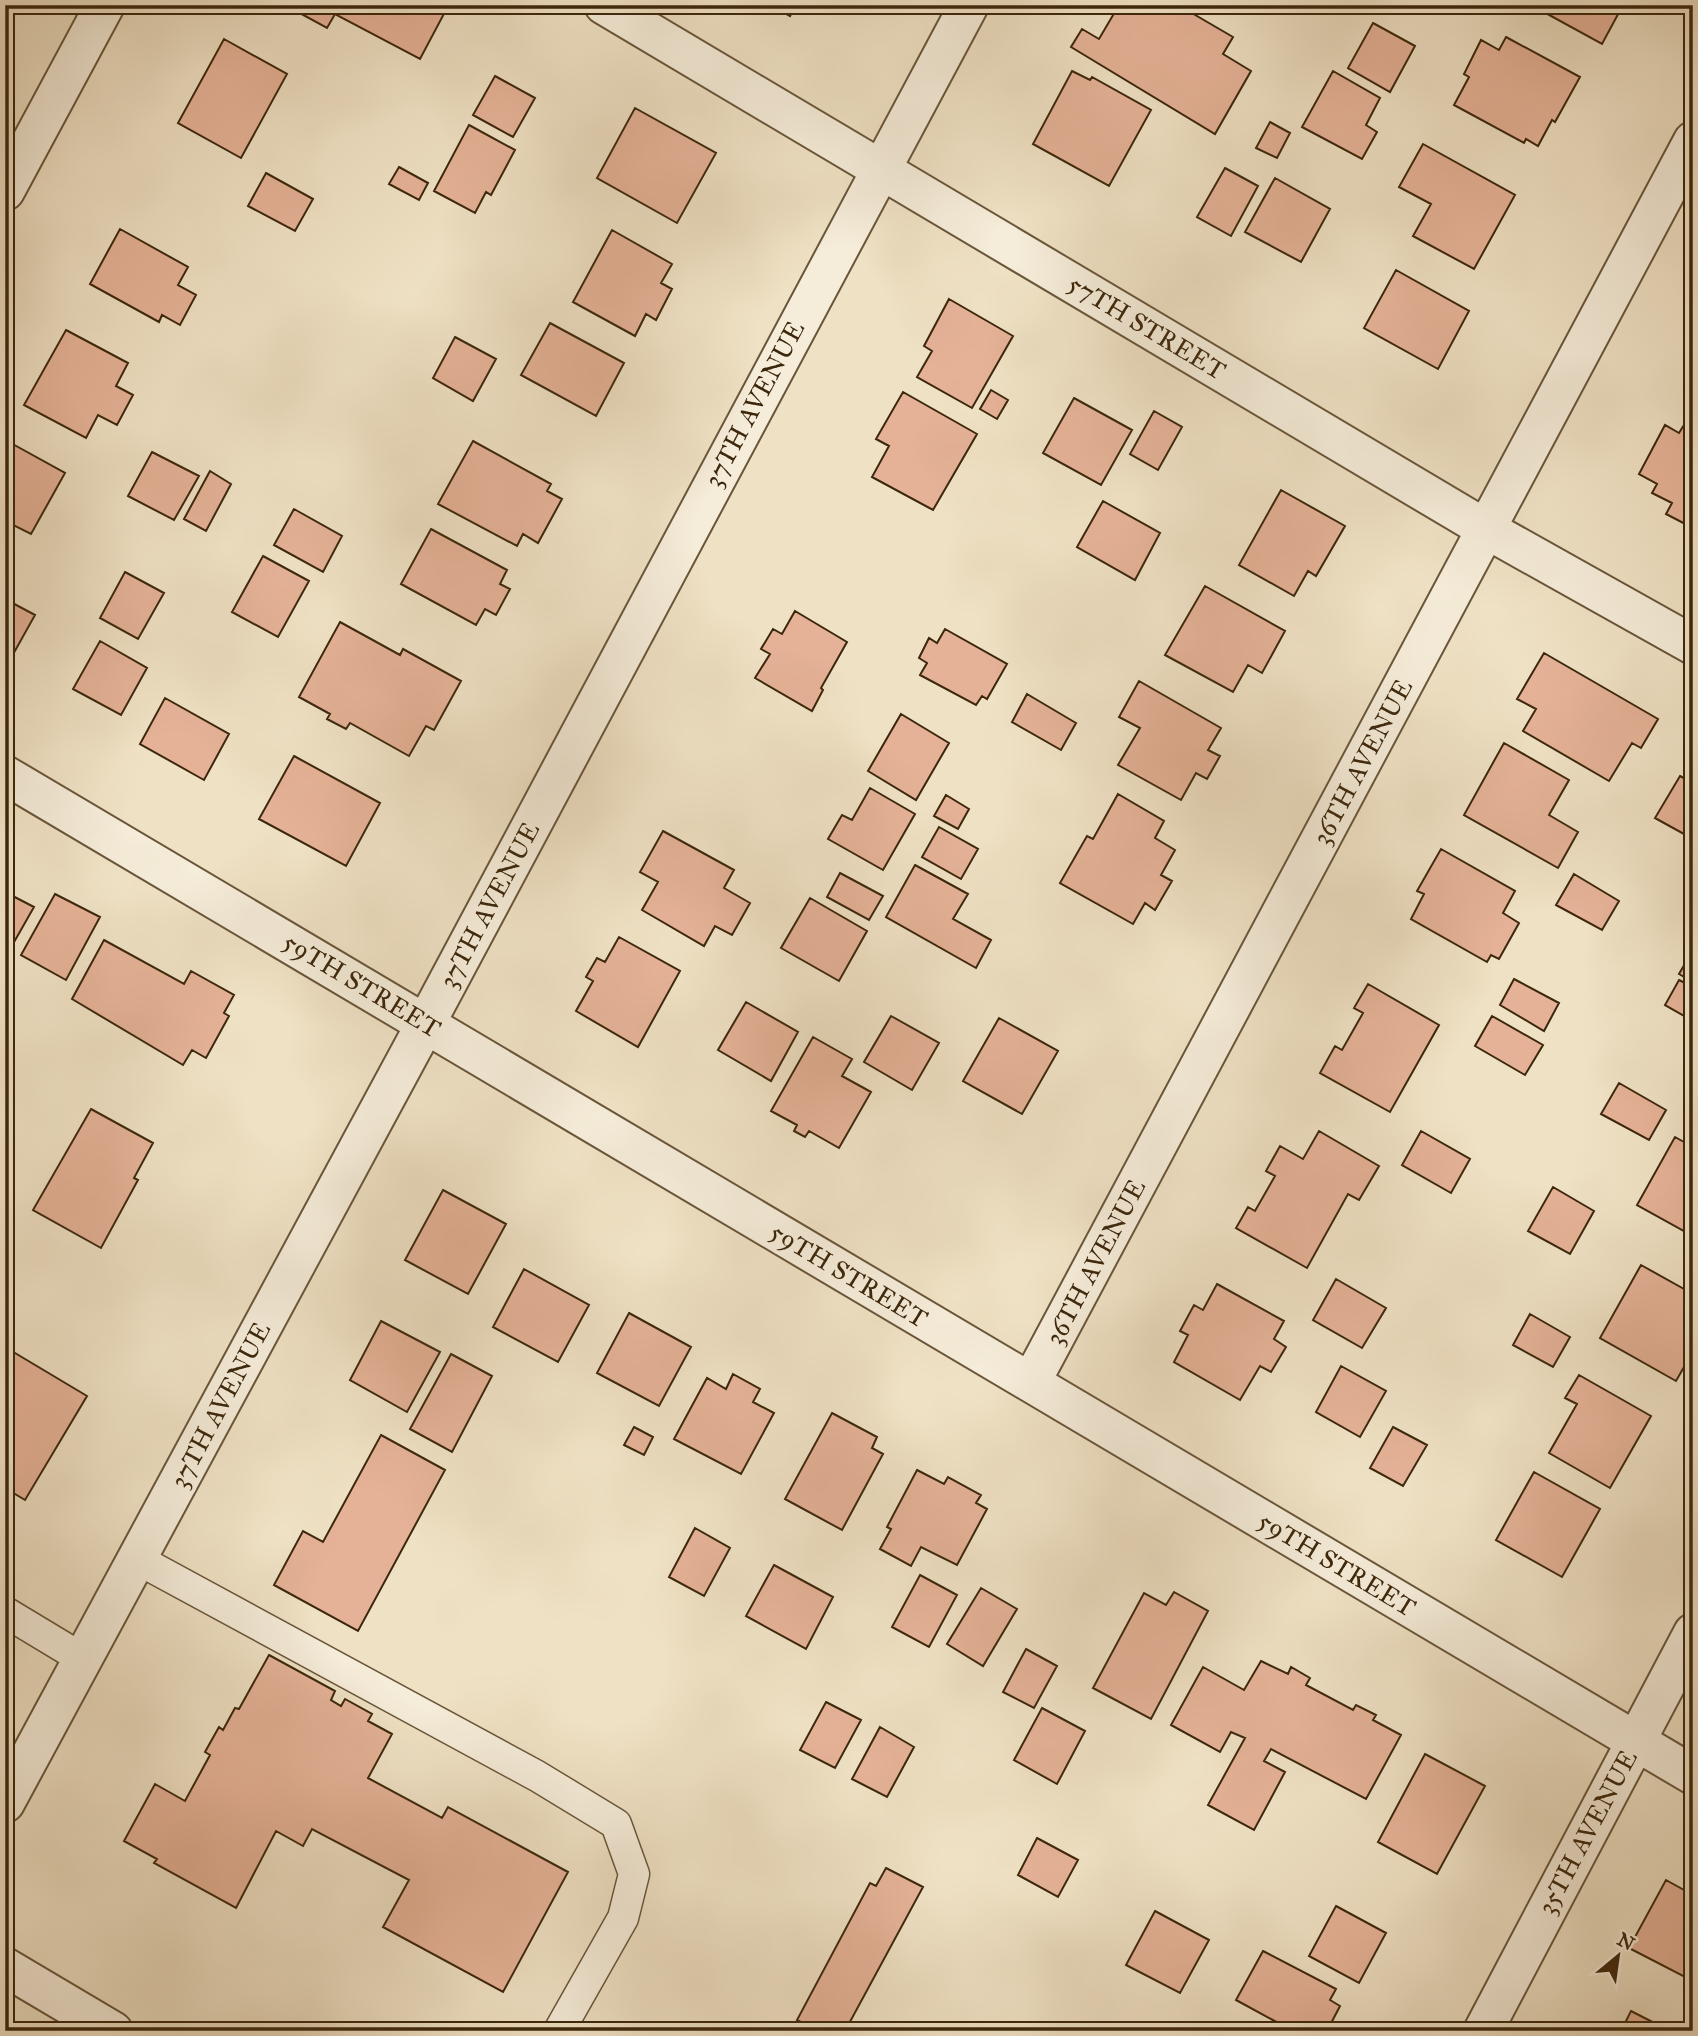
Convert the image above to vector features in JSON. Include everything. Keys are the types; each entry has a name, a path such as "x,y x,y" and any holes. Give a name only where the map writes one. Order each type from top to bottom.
{"street":[{"path":"5,191 105,5"},
{"name":"57TH STREET","path":"604,5 1486,529 1693,645"},
{"name":"37TH AVENUE","path":"5,1803 426,1023 879,168 969,5"},
{"name":"36TH AVENUE","path":"1031,1382 1693,141"},
{"name":"59TH STREET","path":"5,775 1693,1775"},
{"name":"35TH AVENUE","path":"1483,2031 1693,1633"},
{"path":"5,1967 113,2031"}],"lane":[{"path":"137,1559 537,1776 616,1824 634,1874 623,1918 559,2031"},
{"path":"5,1612 83,1659"}],"building":[{"path":"285,5 437,5 446,10 420,59 335,14 327,28"},
{"path":"771,5 796,5 790,16"},
{"path":"1119,5 1178,5 1233,37 1223,54 1251,71 1215,134 1071,47 1082,29 1099,39"},
{"path":"1531,5 1623,5 1602,44"},
{"path":"1373,23 1415,46 1390,92 1348,68"},
{"path":"1506,37 1580,77 1538,146 1526,139 1524,143 1454,105 1469,77 1464,74 1481,40 1499,50"},
{"path":"224,39 287,74 241,158 178,123"},
{"path":"1072,71 1090,80 1092,77 1151,110 1109,186 1033,144"},
{"path":"1333,71 1380,98 1366,125 1377,132 1362,159 1302,127"},
{"path":"495,76 535,98 513,137 473,115"},
{"path":"635,108 716,153 677,223 597,178"},
{"path":"1270,122 1290,133 1277,158 1256,148"},
{"path":"469,125 515,150 491,195 486,192 475,213 434,191"},
{"path":"1423,144 1515,195 1474,269 1413,236 1431,204 1399,187"},
{"path":"399,167 428,183 419,200 389,184"},
{"path":"1225,168 1258,186 1231,236 1197,217"},
{"path":"266,173 313,199 295,231 248,206"},
{"path":"1275,178 1330,209 1301,262 1245,232"},
{"path":"120,229 188,267 178,285 196,295 180,325 162,315 159,322 90,284"},
{"path":"612,230 672,264 661,283 672,289 656,320 646,314 635,336 573,302"},
{"path":"1396,270 1469,311 1438,369 1364,328"},
{"path":"949,299 1013,336 972,408 917,377 932,351 924,346"},
{"path":"550,323 624,363 596,416 521,375"},
{"path":"66,330 128,363 116,386 133,395 117,425 98,415 86,438 24,405"},
{"path":"455,337 496,359 473,401 433,378"},
{"path":"991,390 1008,400 997,419 980,409"},
{"path":"903,392 977,434 933,510 872,477 889,446 876,439"},
{"path":"1074,398 1132,430 1101,485 1043,453"},
{"path":"1154,411 1182,427 1158,470 1130,454"},
{"path":"1687,420 1693,423 1693,528 1666,514 1672,503 1652,493 1657,484 1639,474 1665,425 1679,433"},
{"path":"473,441 551,484 547,491 562,499 538,543 523,534 517,546 438,504"},
{"path":"9,442 65,473 31,534 5,521 5,448"},
{"path":"152,452 199,476 174,520 128,496"},
{"path":"210,471 231,484 206,531 184,519"},
{"path":"1281,490 1345,526 1316,576 1308,571 1294,596 1239,565"},
{"path":"1103,501 1160,533 1135,580 1077,547"},
{"path":"294,509 342,536 323,572 274,545"},
{"path":"431,529 507,570 500,584 510,589 496,615 485,609 476,625 401,584"},
{"path":"263,556 309,581 278,637 232,612"},
{"path":"125,572 164,593 138,639 100,618"},
{"path":"1205,586 1285,631 1262,673 1248,665 1233,692 1165,655"},
{"path":"5,599 35,615 6,667 5,667"},
{"path":"795,611 847,642 821,688 823,690 812,711 755,678 770,654 761,649 773,629 782,634"},
{"path":"340,622 400,655 403,649 461,681 434,730 426,726 409,756 350,723 346,729 327,719 330,714 299,697"},
{"path":"945,629 1007,664 987,699 982,696 976,705 920,675 927,663 919,658 929,638 937,643"},
{"path":"100,641 147,668 121,715 73,689"},
{"path":"1544,653 1658,719 1641,748 1632,743 1609,781 1523,731 1536,709 1517,699"},
{"path":"1139,681 1221,728 1208,750 1220,756 1207,779 1196,773 1181,800 1118,765 1140,728 1119,717"},
{"path":"1027,694 1076,723 1061,750 1012,722"},
{"path":"165,698 229,734 204,780 140,744"},
{"path":"901,714 949,743 916,800 868,771"},
{"path":"1504,743 1569,780 1549,815 1578,832 1558,868 1464,815"},
{"path":"294,756 380,803 346,866 259,819"},
{"path":"1680,776 1693,783 1693,839 1655,818"},
{"path":"870,788 915,814 883,870 828,839 842,815 852,820"},
{"path":"1118,794 1164,821 1155,838 1175,850 1161,875 1172,881 1155,910 1145,903 1133,924 1060,883 1087,836 1093,839"},
{"path":"946,795 969,809 958,829 934,816"},
{"path":"939,827 978,849 961,879 922,857"},
{"path":"663,831 734,870 724,888 750,903 732,935 715,926 704,946 642,910 658,882 640,872"},
{"path":"1441,849 1515,891 1503,913 1519,923 1499,959 1491,955 1487,962 1411,919 1424,894 1417,891"},
{"path":"915,865 968,894 953,919 991,940 976,968 886,917"},
{"path":"840,873 883,896 869,920 827,897"},
{"path":"1574,874 1619,901 1602,930 1556,905"},
{"path":"5,892 34,907 5,958"},
{"path":"55,894 100,917 66,980 21,955"},
{"path":"810,898 867,931 839,981 781,948"},
{"path":"619,937 680,971 638,1047 576,1011 593,981 586,977 597,958 605,962"},
{"path":"104,940 184,984 191,971 234,995 224,1013 229,1016 206,1058 192,1050 183,1065 72,999"},
{"path":"1693,950 1693,982 1679,974"},
{"path":"1514,979 1559,1003 1544,1031 1500,1005"},
{"path":"1679,980 1693,987 1693,1021 1665,1005"},
{"path":"1368,984 1439,1025 1390,1112 1320,1073 1335,1046 1342,1050 1363,1013 1354,1008"},
{"path":"746,1002 798,1032 771,1081 718,1050"},
{"path":"891,1016 939,1043 912,1090 864,1062"},
{"path":"1492,1016 1543,1045 1525,1075 1475,1046"},
{"path":"999,1018 1058,1051 1022,1114 963,1081"},
{"path":"813,1037 852,1059 842,1076 871,1092 839,1148 809,1131 805,1137 794,1131 797,1125 771,1111"},
{"path":"1619,1083 1666,1110 1649,1140 1601,1114"},
{"path":"91,1109 153,1143 134,1178 138,1180 101,1248 33,1210"},
{"path":"1319,1131 1379,1166 1359,1200 1348,1194 1307,1268 1236,1228 1248,1207 1255,1211 1275,1176 1266,1171 1280,1146 1303,1159"},
{"path":"1421,1131 1470,1159 1451,1193 1402,1165"},
{"path":"1675,1137 1693,1147 1693,1236 1637,1205"},
{"path":"1553,1187 1594,1211 1570,1254 1528,1231"},
{"path":"443,1190 506,1224 468,1294 405,1260"},
{"path":"1641,1265 1693,1294 1693,1363 1688,1360 1676,1381 1600,1338"},
{"path":"524,1269 589,1305 558,1362 493,1327"},
{"path":"1336,1279 1386,1308 1362,1348 1313,1320"},
{"path":"1217,1284 1284,1321 1274,1339 1286,1347 1271,1372 1260,1366 1240,1400 1174,1362 1188,1335 1180,1331 1194,1305 1203,1310"},
{"path":"629,1313 691,1347 659,1406 597,1373"},
{"path":"1530,1314 1570,1337 1553,1367 1513,1345"},
{"path":"381,1321 440,1352 407,1412 350,1380"},
{"path":"5,1347 87,1396 25,1500 5,1488"},
{"path":"451,1354 492,1376 452,1452 410,1429"},
{"path":"1341,1366 1386,1391 1360,1437 1316,1412"},
{"path":"733,1374 760,1389 753,1402 774,1413 741,1474 674,1439 707,1378 726,1389"},
{"path":"1579,1375 1651,1416 1610,1488 1549,1453 1577,1404 1565,1398"},
{"path":"832,1413 877,1437 872,1448 883,1454 842,1530 785,1499"},
{"path":"634,1427 653,1437 644,1455 624,1445"},
{"path":"1393,1427 1427,1445 1403,1486 1370,1468"},
{"path":"381,1435 445,1470 358,1631 274,1585 303,1531 323,1542"},
{"path":"917,1470 944,1484 948,1477 981,1495 976,1503 987,1509 957,1565 921,1547 911,1566 880,1549 891,1529 887,1527"},
{"path":"1534,1472 1600,1509 1562,1577 1496,1540"},
{"path":"695,1528 730,1548 704,1596 669,1577"},
{"path":"774,1565 833,1597 806,1649 746,1616"},
{"path":"920,1575 957,1595 929,1647 892,1627"},
{"path":"981,1588 1017,1609 983,1666 947,1644"},
{"path":"1174,1592 1208,1611 1151,1719 1093,1688 1144,1593 1166,1605"},
{"path":"1026,1649 1057,1666 1034,1708 1003,1692"},
{"path":"269,1655 335,1691 331,1700 341,1706 345,1699 372,1714 368,1721 392,1734 368,1778 442,1818 448,1807 568,1872 503,1992 383,1927 409,1880 312,1829 303,1846 276,1831 236,1908 154,1863 157,1859 124,1841 155,1784 185,1801 210,1755 205,1752 219,1727 223,1730 235,1708 239,1709"},
{"path":"1261,1661 1288,1674 1291,1667 1310,1678 1306,1685 1353,1710 1356,1705 1376,1715 1373,1720 1401,1735 1366,1799 1271,1749 1264,1761 1285,1772 1254,1830 1208,1805 1245,1738 1231,1732 1220,1752 1171,1725 1203,1667 1244,1690"},
{"path":"826,1702 861,1720 835,1768 800,1750"},
{"path":"1042,1708 1085,1731 1057,1784 1014,1760"},
{"path":"880,1727 914,1747 887,1797 852,1779"},
{"path":"1425,1754 1485,1786 1437,1874 1378,1842"},
{"path":"1037,1838 1078,1860 1058,1897 1018,1875"},
{"path":"886,1868 923,1887 845,2031 817,2031 797,2020 870,1883 876,1886"},
{"path":"1666,1880 1693,1895 1693,1963 1685,1977 1629,1948"},
{"path":"1336,1906 1386,1933 1359,1983 1309,1956"},
{"path":"1155,1911 1209,1940 1180,1993 1126,1965"},
{"path":"1263,1951 1336,1989 1330,2000 1340,2006 1327,2031 1293,2031 1236,2000"},
{"path":"1631,2011 1670,2031 1621,2031"},
{"path":"1101,2024 1114,2031 1098,2031"}]}
